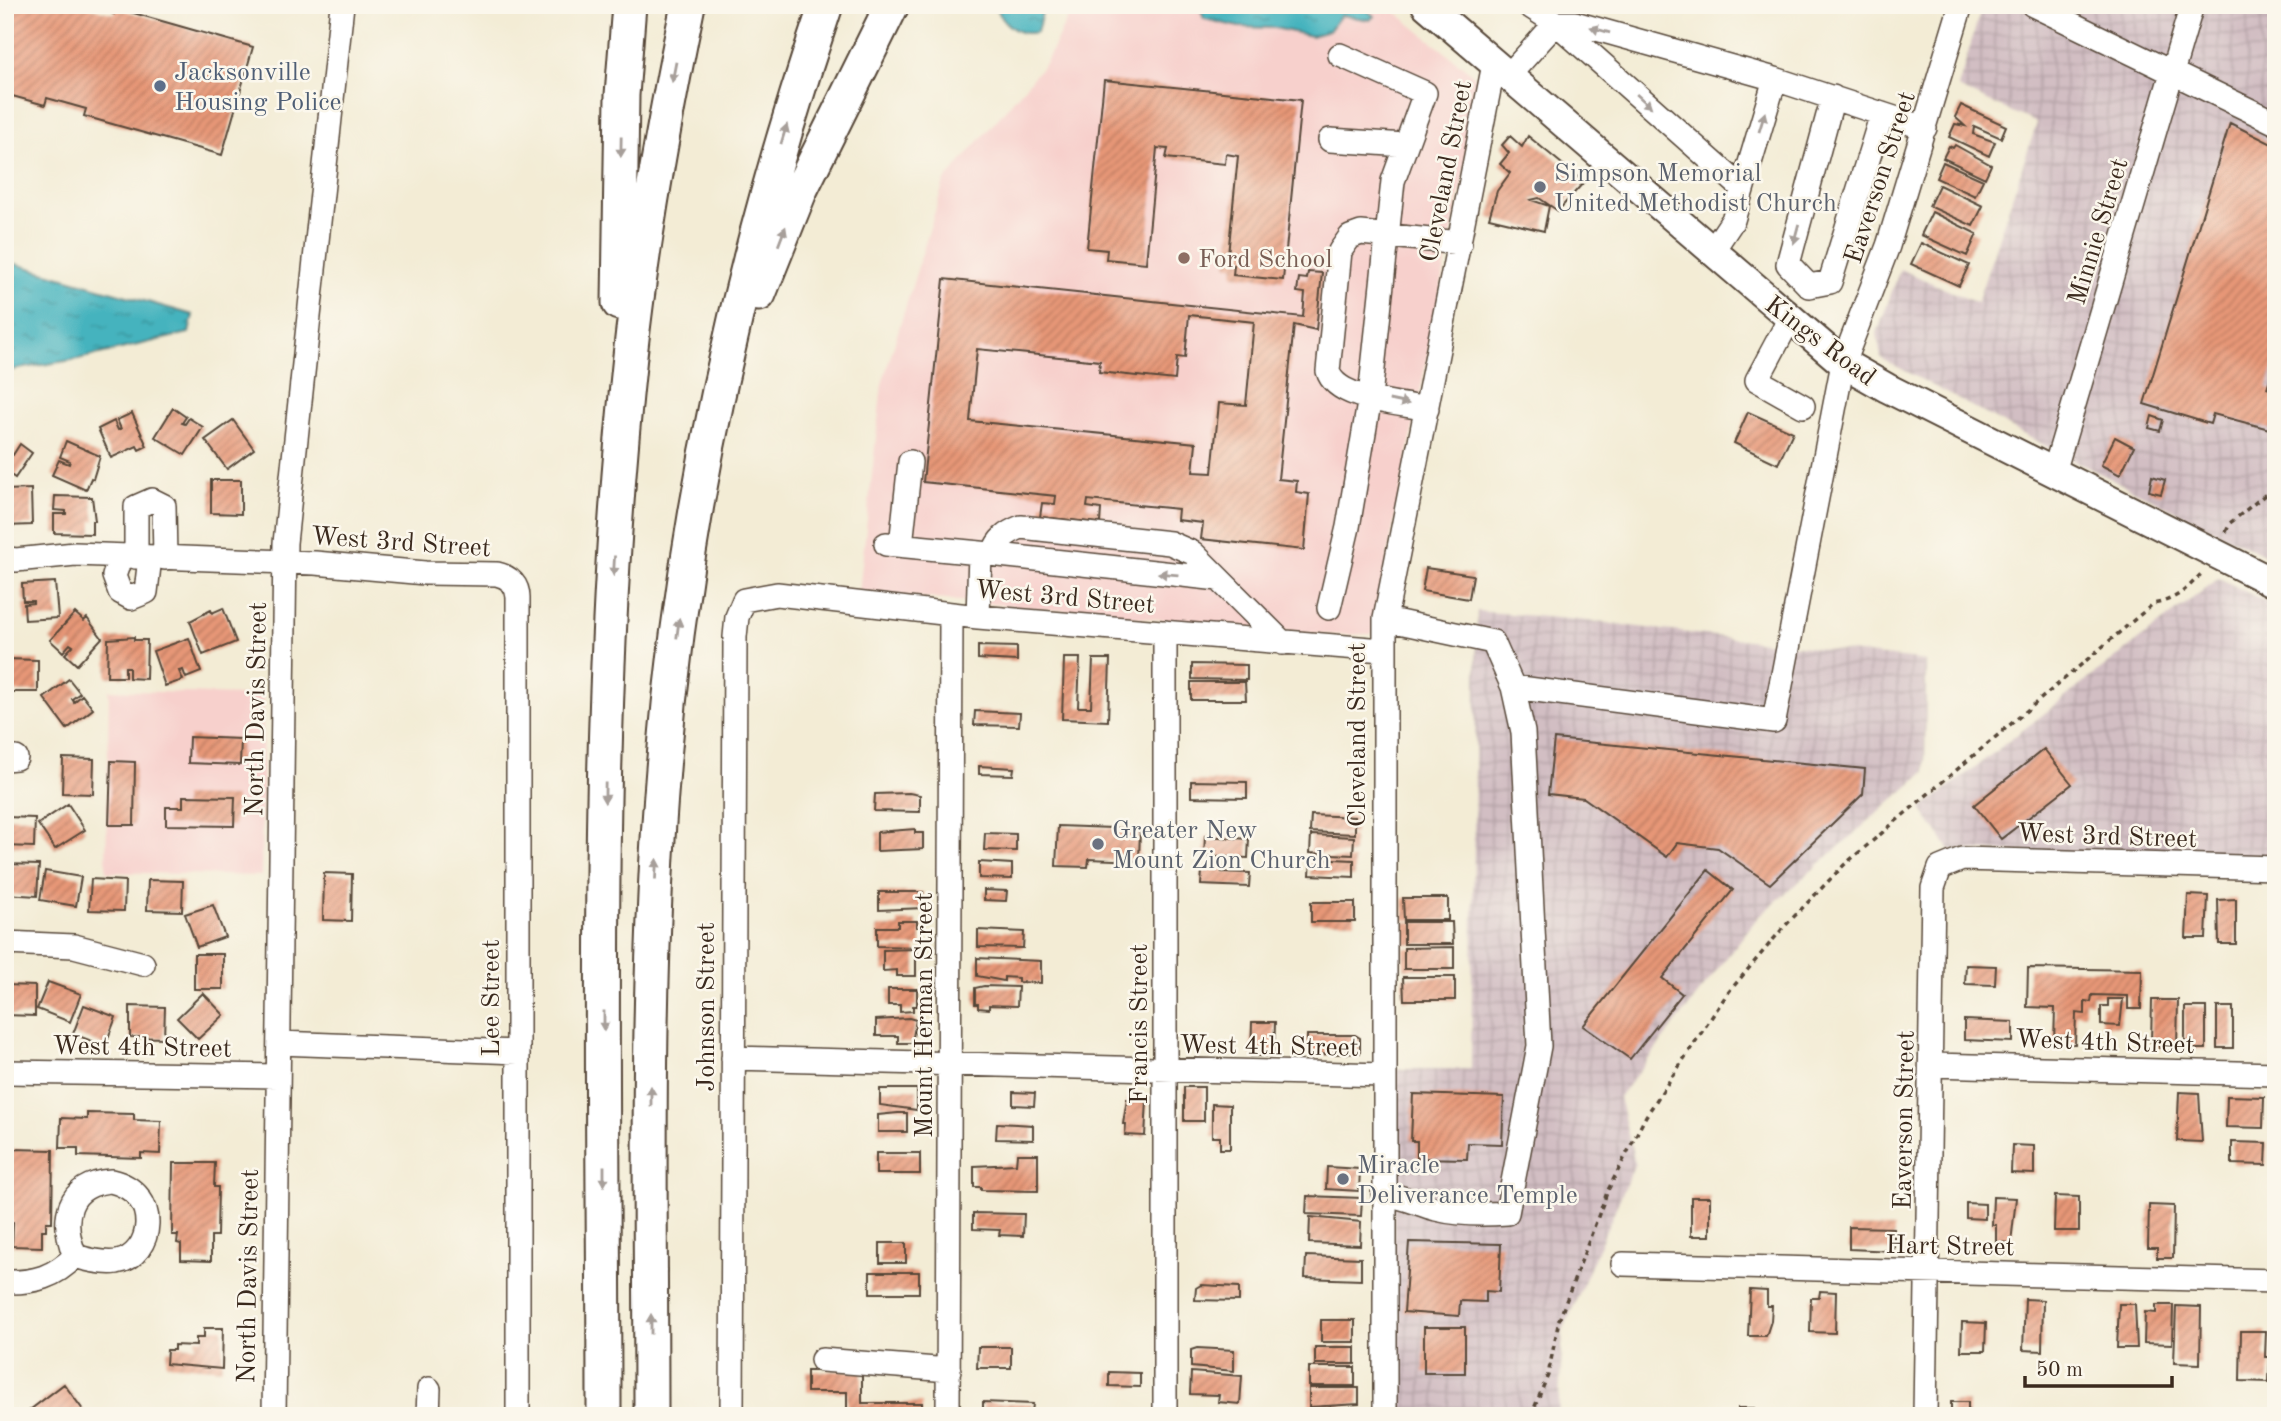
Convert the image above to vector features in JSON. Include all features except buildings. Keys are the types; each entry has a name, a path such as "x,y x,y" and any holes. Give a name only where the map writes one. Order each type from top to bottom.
{"highway":[{"path":"604,1403 606,772 618,498 621,140 629,5"},
{"path":"618,498 630,355 650,211 688,5"},
{"path":"651,1404 651,983 658,840 678,625 713,414 774,170 826,5"},
{"path":"713,414 791,212 892,5"}],"main road":[{"name":"Kings Road","path":"1426,5 1711,253 1843,363 2276,584"}],"street":[{"name":"North Davis Street","path":"274,1416 285,562 342,5"},
{"path":"1528,5 1556,23 1742,188"},
{"name":"Eaverson Street","path":"1513,687 1774,721 1843,363 1888,246 1961,5"},
{"path":"2034,5 2276,123"},
{"name":"Minnie Street","path":"2054,472 2192,5"},
{"path":"1501,70 1556,23 1575,23 1775,79 1925,128"},
{"path":"1329,608 1348,527 1370,397 1393,181 1425,93 1340,55"},
{"name":"Cleveland Street","path":"1385,1416 1384,619 1460,243 1501,70"},
{"path":"1711,253 1733,220 1775,79"},
{"path":"1833,97 1788,264 1809,286 1830,282 1882,114"},
{"path":"1329,141 1405,145"},
{"path":"1427,408 1370,397 1339,387 1328,371 1340,251 1350,237 1361,233 1460,243"},
{"path":"1790,320 1757,380 1803,405"},
{"path":"910,462 894,544 1219,579"},
{"path":"978,617 987,554 1007,532 1021,527 1170,543 1193,553 1283,643"},
{"name":"West 3rd Street","path":"5,558 16,560 75,554 285,562 425,573 497,574 512,581"},
{"name":"Lee Street","path":"512,581 519,598 518,1416"},
{"name":"West 3rd Street","path":"744,600 777,594 978,617 1383,650"},
{"name":"Johnson Street","path":"732,1416 735,637 737,617 744,600"},
{"name":"Mount Herman Street","path":"948,1416 952,1063 951,614"},
{"path":"1384,619 1493,642 1513,687 1523,732 1539,1046 1507,1213 1468,1215 1434,1209 1402,1196 1384,1194"},
{"name":"Francis Street","path":"1165,632 1166,1416"},
{"name":"West 3rd Street","path":"1940,868 1962,859 2276,868"},
{"name":"Eaverson Street","path":"1925,1416 1933,1065 1933,888 1940,868"},
{"path":"5,943 74,946 143,964"},
{"path":"279,1043 518,1052"},
{"name":"West 4th Street","path":"733,1058 1384,1075"},
{"name":"West 4th Street","path":"1933,1065 2276,1074"},
{"name":"West 4th Street","path":"5,1072 278,1076"},
{"path":"5,1282 33,1282 49,1277 75,1256"},
{"name":"Hart Street","path":"1623,1264 2276,1281"},
{"path":"822,1360 949,1370"},
{"path":"428,1416 429,1389"}],"path":[{"path":"2224,536 2230,523 2276,486"},
{"path":"1531,1416 1548,1375 1559,1320 1608,1190 1646,1116 1727,994 1783,928 1844,865 2153,604 2168,602 2186,591 2204,571"}],"shaded area":[{"name":"Ford School","path":"1074,5 1387,5 1482,82 1372,634 1334,635 859,592 882,384 944,182 1046,62"},
{"path":"1982,5 2075,5 2082,9 2084,5 2276,5 2276,561 2051,449 1881,358 1877,333 1900,269 1977,303 2037,123 1958,88"},
{"path":"2219,578 2276,607 2276,860 1950,850 1921,809"},
{"path":"1477,611 1579,620 1926,661 1925,772 1758,917 1619,1097 1635,1163 1563,1331 1558,1416 1393,1416 1394,1069 1471,1069"},
{"path":"109,690 263,696 261,876 106,872"}],"water":[{"path":"994,5 1044,5 1037,32 1023,32 1011,27"},
{"path":"1199,5 1361,5 1374,16 1370,20 1341,15 1329,31 1311,36 1275,28 1239,27 1204,19"},
{"path":"5,261 193,315 189,333 78,359 5,371"}],"place":[{"name":"Jacksonville Housing Police","path":"160,86"},
{"name":"Simpson Memorial United Methodist Church","path":"1540,187"},
{"name":"Ford School","path":"1184,258"},
{"name":"Greater New Mount Zion Church","path":"1098,844"},
{"name":"Miracle Deliverance Temple","path":"1343,1179"}]}
